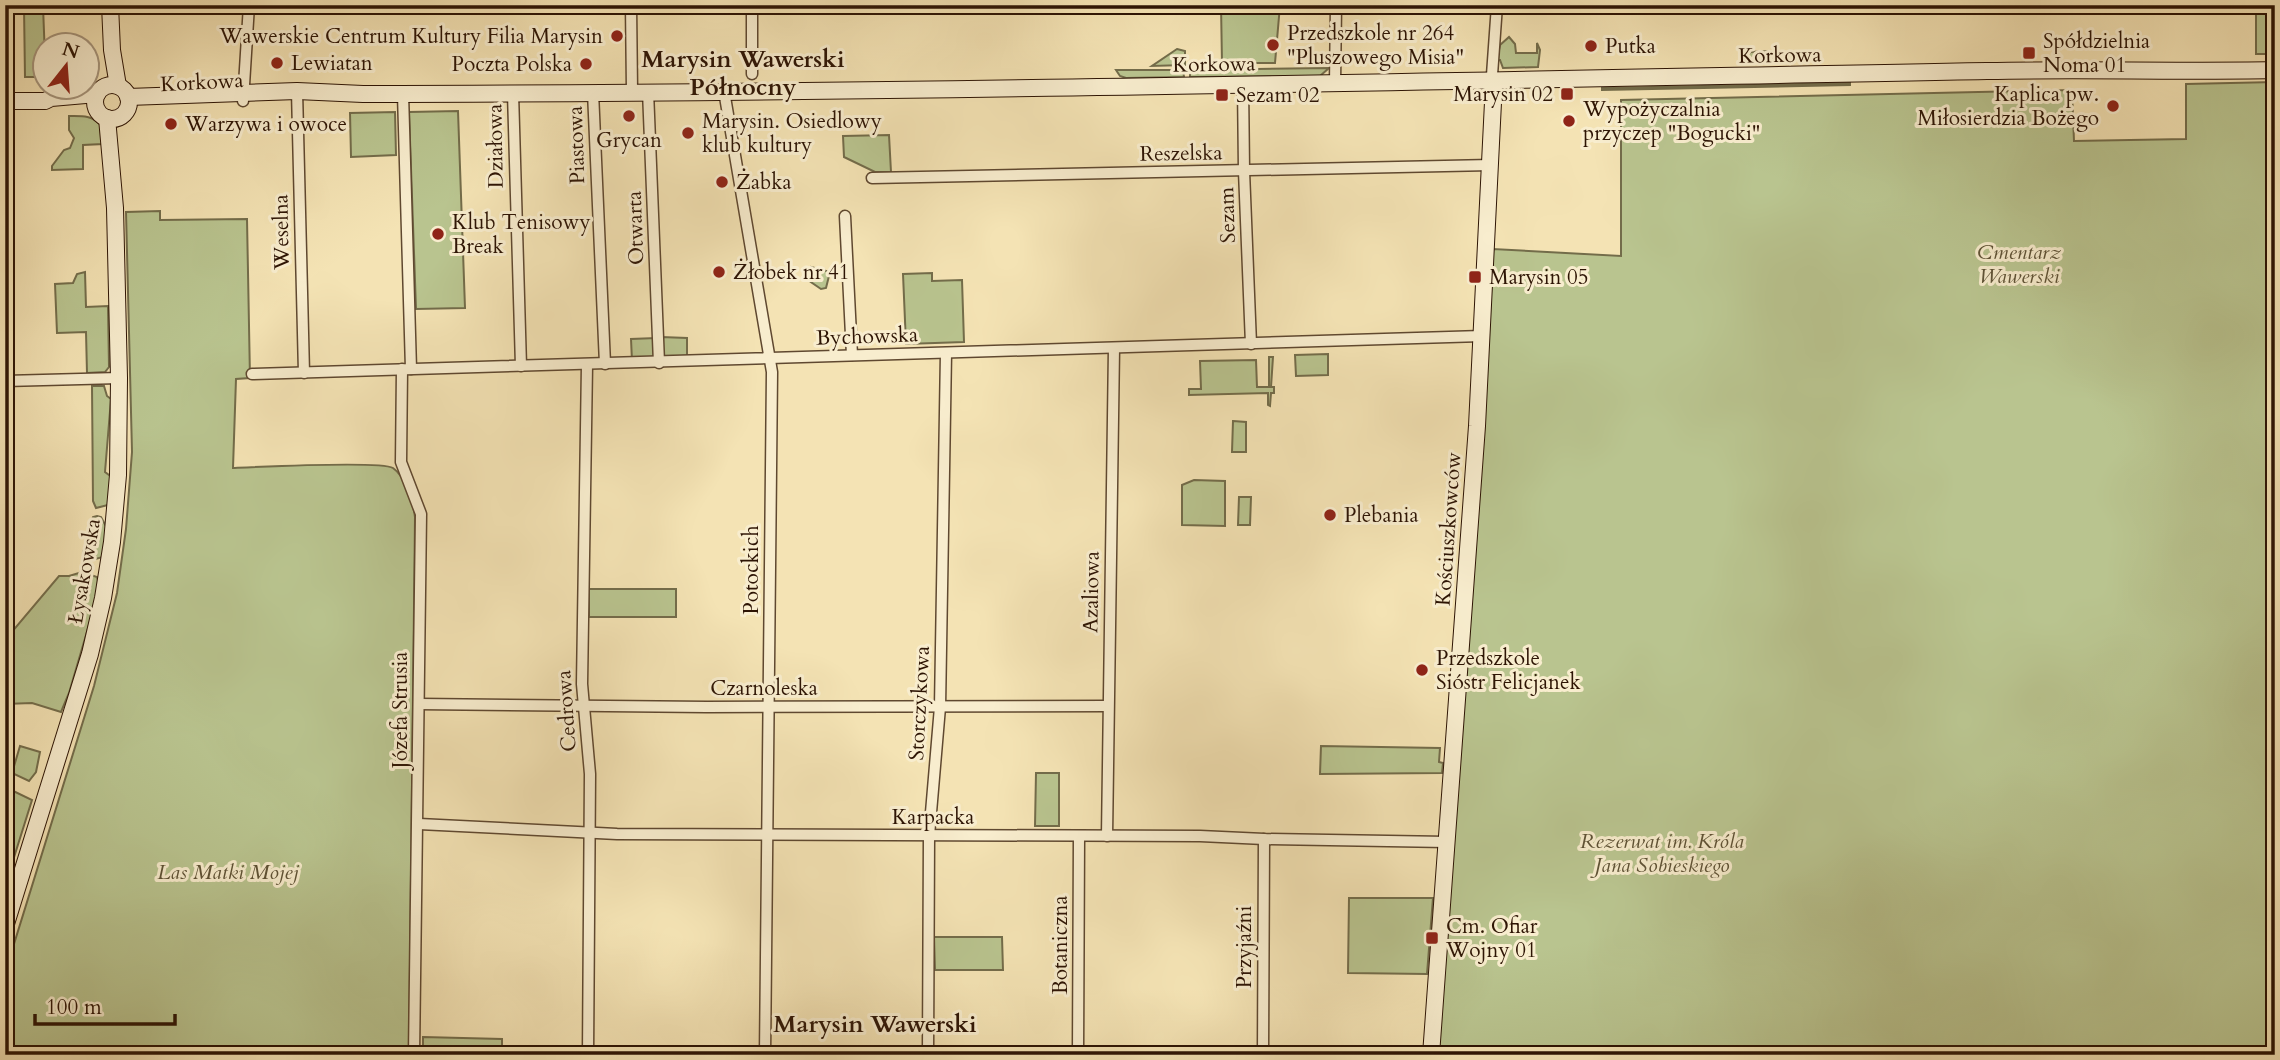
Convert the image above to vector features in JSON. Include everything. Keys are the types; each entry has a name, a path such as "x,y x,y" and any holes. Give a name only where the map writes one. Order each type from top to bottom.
{"street":[{"name":"Łysakowska","path":"5,927 90,654 103,598 116,506 120,429 110,5"},
{"path":"243,97 249,5"},
{"name":"Otwarta","path":"631,5 640,91 659,363"},
{"path":"751,5 752,74"},
{"path":"1335,84 1336,5"},
{"name":"Kościuszkowców","path":"1432,1055 1482,336 1497,5"},
{"name":"Korkowa","path":"5,101 45,101 53,106 86,106 113,102 298,94 1494,82 1978,71 2275,70"},
{"name":"Sezam","path":"1243,84 1251,344"},
{"name":"Potockich","path":"723,91 771,358 765,1055"},
{"name":"Piastowa","path":"593,92 605,364"},
{"name":"Działowa","path":"513,93 521,366"},
{"name":"Weselna","path":"298,94 304,373"},
{"name":"Józefa Strusia","path":"403,94 406,369 401,462 421,514 414,1055"},
{"name":"Reszelska","path":"872,178 1491,165"},
{"path":"845,216 852,355"},
{"name":"Bychowska","path":"253,374 1482,336"},
{"name":"Azaliowa","path":"1107,836 1114,348"},
{"name":"Storczykowa","path":"928,1055 929,836 940,707 946,353"},
{"name":"Cedrowa","path":"587,365 583,706 590,774 591,831 588,1055"},
{"path":"5,381 119,378"},
{"name":"Czarnoleska","path":"419,704 1108,706"},
{"name":"Karpacka","path":"419,824 617,834 1200,836 1447,842"},
{"name":"Botaniczna","path":"1079,836 1079,1055"},
{"name":"Przyjaźni","path":"1263,1055 1264,839"}],"green space":[{"path":"1221,5 1280,5 1275,63 1222,63"},
{"path":"2256,5 2275,5 2275,54 2256,54"},
{"path":"43,6 44,32 32,32 32,77 25,77 24,7"},
{"path":"1509,37 1515,44 1516,53 1537,53 1537,43 1540,50 1538,67 1503,68 1500,60 1497,60 1500,45"},
{"path":"1177,49 1185,51 1185,65 1152,66"},
{"path":"1751,52 1775,52 1783,61 1746,62 1747,55"},
{"path":"1329,68 1320,76 1190,77 1193,70"},
{"path":"1116,70 1183,70 1184,77 1126,78 1120,76"},
{"path":"2275,82 2275,1055 1438,1055 1493,249 1621,256 1621,100 2072,90 2074,141 2186,139 2186,84"},
{"path":"1850,85 1602,90 1602,88"},
{"name":"Klub Tenisowy Break","path":"458,111 465,308 416,309 409,112"},
{"path":"395,112 396,155 351,157 350,113"},
{"path":"69,116 97,121 100,124 103,144 83,145 83,169 52,170 64,150 70,148 74,138 69,130"},
{"path":"889,135 891,172 875,172 844,157 843,136"},
{"name":"Las Matki Mojej","path":"160,211 160,220 247,219 250,378 236,379 233,468 384,466 398,472 411,497 415,517 409,1055 5,1055 5,973 94,686 117,593 126,529 132,452 126,212"},
{"path":"811,267 830,272 826,288 821,289 808,280"},
{"path":"85,272 86,307 108,306 109,367 105,372 87,373 86,332 57,333 55,284 73,283 77,274"},
{"path":"932,273 932,281 962,280 964,342 906,344 903,274"},
{"path":"661,337 687,338 687,359 668,360 662,355"},
{"path":"656,338 657,358 632,361 631,339"},
{"path":"1328,354 1328,375 1296,376 1295,355"},
{"path":"1269,357 1273,357 1271,387 1274,387 1270,406 1268,393 1189,395 1189,389 1201,389 1200,361 1256,360 1257,387 1269,387"},
{"path":"92,386 104,386 111,399 105,472 113,478 108,505 96,508 93,501"},
{"path":"1233,421 1246,422 1246,452 1232,452"},
{"path":"1194,480 1225,481 1225,526 1182,525 1182,485"},
{"path":"1239,497 1251,497 1250,525 1238,525"},
{"path":"93,517 101,517 108,530 103,557 88,561 83,553"},
{"path":"82,572 97,577 96,601 61,712 32,703 5,704 5,640 59,576"},
{"path":"589,589 676,589 676,617 589,617"},
{"path":"20,746 40,752 36,772 29,781 12,773"},
{"path":"1321,746 1440,748 1439,762 1443,763 1442,773 1320,774"},
{"path":"1036,773 1059,773 1059,826 1035,826"},
{"path":"5,787 32,800 5,886"},
{"path":"1349,898 1433,898 1427,974 1348,973"},
{"path":"934,937 1002,937 1003,970 935,970"},
{"path":"423,1037 502,1039 502,1055 423,1055"}],"place":[{"name":"Wawerskie Centrum Kultury Filia Marysin","path":"617,36"},
{"name":"Przedszkole nr 264 \"Pluszowego Misia\"","path":"1273,45"},
{"name":"Putka","path":"1591,46"},
{"name":"Spółdzielnia Noma 01","path":"2029,53"},
{"name":"Lewiatan","path":"277,63"},
{"name":"Poczta Polska","path":"586,64"},
{"name":"Marysin 02","path":"1567,94"},
{"name":"Sezam 02","path":"1222,95"},
{"name":"Kaplica pw. Miłosierdzia Bożego","path":"2113,106"},
{"name":"Grycan","path":"629,116"},
{"name":"Wypożyczalnia przyczep \"Bogucki\"","path":"1569,121"},
{"name":"Warzywa i owoce","path":"171,124"},
{"name":"Marysin. Osiedlowy klub kultury","path":"688,133"},
{"name":"Żabka","path":"722,182"},
{"name":"Klub Tenisowy Break","path":"438,234"},
{"name":"Żłobek nr 41","path":"719,272"},
{"name":"Marysin 05","path":"1475,277"},
{"name":"Plebania","path":"1330,515"},
{"name":"Przedszkole Sióstr Felicjanek","path":"1422,670"},
{"name":"Cm. Ofiar Wojny 01","path":"1432,938"}],"district":[{"name":"Marysin Wawerski Północny","path":"743,73"},
{"name":"Marysin Wawerski","path":"875,1024"}],"park label":[{"name":"Cmentarz Wawerski","path":"2019,264"},
{"name":"Rezerwat im. Króla Jana Sobieskiego","path":"1662,853"}]}
